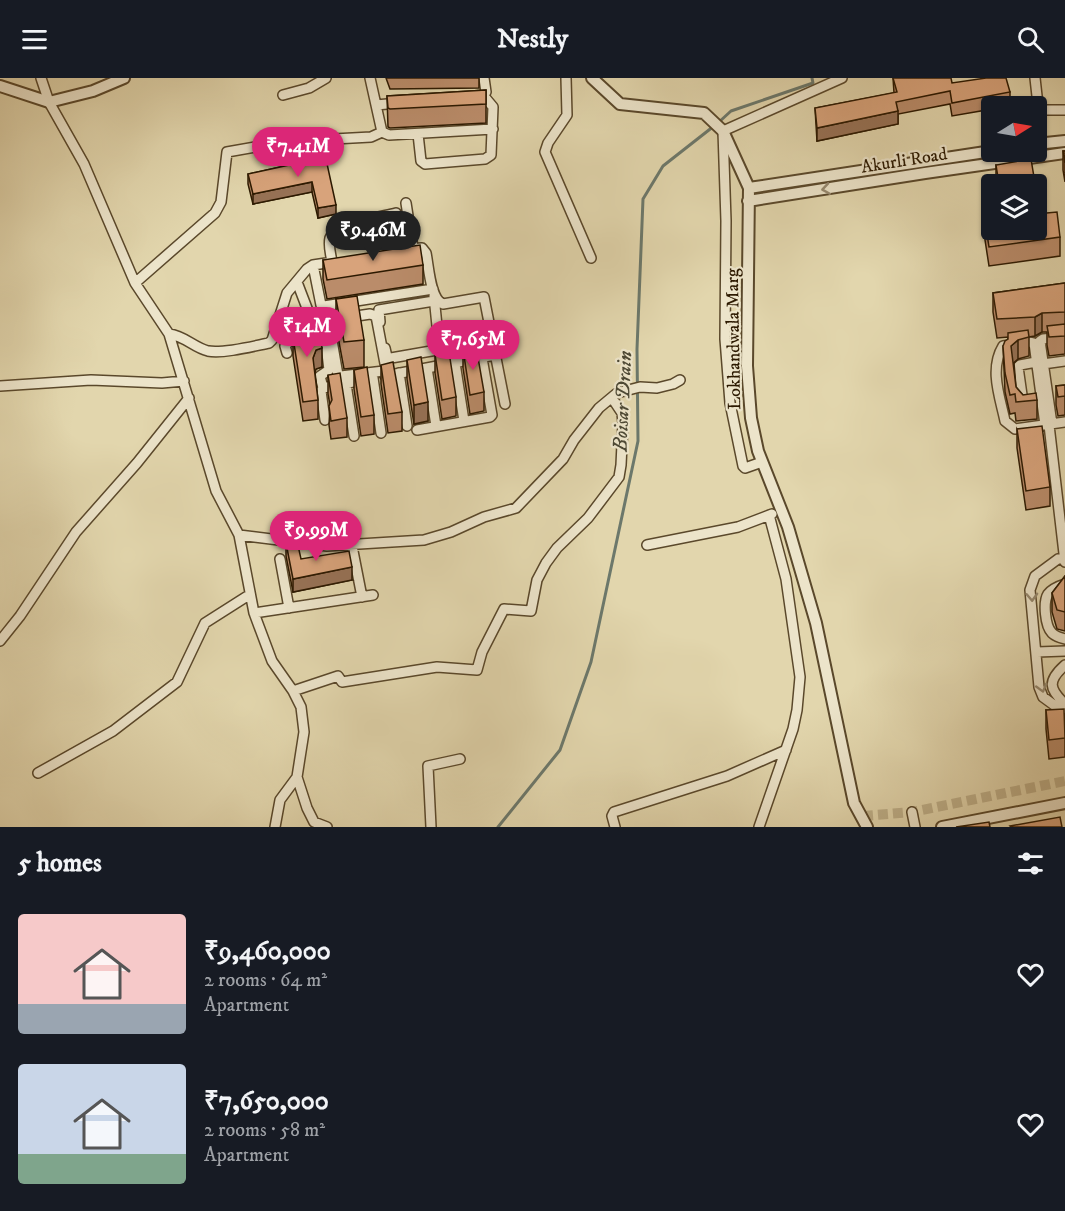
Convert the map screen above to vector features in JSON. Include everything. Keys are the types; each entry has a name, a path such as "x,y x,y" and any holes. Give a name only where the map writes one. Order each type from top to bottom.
{"street":[{"path":"41,78 49,102 84,164 135,283 169,334 216,491 239,535 254,614 272,661 301,707 304,732 297,777 314,822 327,827"},
{"path":"0,86 49,102 93,91 124,78"},
{"path":"283,95 309,88 326,78"},
{"path":"370,78 382,132 385,135 493,129"},
{"path":"483,95 486,92 484,78"},
{"path":"566,78 567,115 548,143 545,152 591,258"},
{"name":"Lokhandwala Marg","path":"592,78 620,104 704,113 722,130 749,188 747,384 751,418 762,462 788,527 816,623 854,803 867,827"},
{"path":"1035,78 1038,105 1044,110 1065,110"},
{"path":"762,462 745,468 743,466 730,403 725,339 726,221 722,130 838,79"},
{"path":"471,96 483,95"},
{"path":"418,134 421,161 425,164 485,159 491,155 493,107 483,95"},
{"path":"376,105 412,102"},
{"path":"334,139 371,136 382,132"},
{"path":"135,283 215,213 221,202 227,152 307,138"},
{"path":"1047,143 1065,141"},
{"path":"1047,150 1050,154"},
{"name":"Akurli Road","path":"749,188 981,153"},
{"name":"Akurli Road","path":"748,201 1065,153"},
{"path":"406,203 413,248"},
{"path":"332,262 329,247 330,238 334,232 345,226 396,213"},
{"path":"401,250 422,248 426,253 434,295 439,346 437,350 387,357 379,310 434,295"},
{"path":"169,334 181,336 208,351 269,343 272,340 287,293 307,269 313,265 343,260"},
{"path":"313,265 322,305 434,295"},
{"path":"297,282 310,315 324,322 370,314 376,316 386,369 338,375 324,322"},
{"path":"434,295 438,302 443,304 484,297 505,404"},
{"path":"324,322 322,335 325,337 329,370 320,376 326,420"},
{"path":"287,353 285,346 293,337 322,335"},
{"path":"1040,363 1040,341 1065,337"},
{"path":"1065,423 1049,425 1015,429 1008,425 1005,421 995,371 997,356 1003,346 1034,343 1049,401 1049,425 1065,560 1058,559 1035,576 1030,590 1039,687 1044,697 1065,713"},
{"path":"323,388 495,356"},
{"path":"399,374 412,428 490,417 492,414 482,358"},
{"path":"1049,401 1025,407 1023,405 1018,367 1065,362"},
{"path":"454,363 464,421"},
{"path":"427,368 436,426"},
{"path":"373,378 381,433"},
{"path":"0,386 91,380 162,383 184,381"},
{"path":"239,535 327,550 424,540 516,508 563,459 574,440 599,408 614,396 640,387 657,388 680,380"},
{"path":"346,384 354,436"},
{"path":"293,691 338,676 342,682 437,667 477,670 482,652 504,609 531,611 537,580 546,563 557,548 588,518 619,477 623,423 622,412 614,396"},
{"path":"0,640 20,616 76,532 137,463 189,398"},
{"path":"647,545 738,526 780,510"},
{"path":"759,827 786,750 797,710 800,676 786,579 769,515"},
{"path":"352,546 350,557 362,597"},
{"path":"280,559 289,608"},
{"path":"1065,584 1055,588 1046,600 1047,624 1051,633 1065,639"},
{"path":"38,773 113,731 177,682 205,623 249,595"},
{"path":"254,614 373,595"},
{"path":"1037,652 1065,651"},
{"path":"1065,665 1052,682 1053,693 1065,704"},
{"path":"615,827 612,816 614,812 727,776 786,750"},
{"path":"430,827 428,766 460,759"},
{"path":"275,827 280,800 297,777"},
{"path":"942,827 989,822 1065,803"},
{"path":"912,812 915,827"}],"building":[{"path":"893,78 951,78 952,83 986,78 1006,78 1010,92 952,103 950,91 896,102 898,111 817,128 815,108 897,92"},
{"path":"486,90 486,104 388,108 387,96"},
{"path":"324,150 336,205 318,208 312,182 253,194 248,174 308,161 307,154"},
{"path":"1032,162 1034,174 997,174 996,165"},
{"path":"1057,212 1060,237 1047,239 1047,213"},
{"path":"988,240 1039,240 989,247"},
{"path":"420,245 423,265 327,280 323,260"},
{"path":"1065,283 1065,312 1042,313 1035,317 997,319 993,293"},
{"path":"357,296 364,340 344,342 336,299"},
{"path":"319,323 322,348 316,350 313,358 318,400 303,402 293,329 296,325"},
{"path":"1065,324 1065,336 1049,337 1047,326"},
{"path":"1028,330 1029,337 1018,340 1011,346 1016,387 1023,395 1036,393 1037,400 1016,402 1015,394 1010,395 1005,373 1003,346 1008,339 1008,333"},
{"path":"476,346 484,392 470,395 463,349"},
{"path":"449,352 456,397 442,400 435,354"},
{"path":"421,357 428,402 414,405 407,360"},
{"path":"393,362 402,412 388,414 381,365"},
{"path":"367,367 374,415 361,417 354,370"},
{"path":"340,373 347,418 331,421 329,406 332,400 328,375"},
{"path":"1065,385 1065,396 1058,397 1056,386"},
{"path":"1042,426 1050,487 1026,491 1017,429"},
{"path":"297,541 301,559 349,551 352,567 293,579 286,543"},
{"path":"1065,576 1065,612 1057,610 1052,593"},
{"path":"1064,709 1065,738 1049,740 1046,710"},
{"path":"1060,817 1062,827 1010,826"},
{"path":"989,822 990,827 956,827"}],"waterway":[{"name":"Boisar Drain","path":"719,122 731,111 813,83 812,78"},
{"name":"Boisar Drain","path":"498,827 560,750 591,662 638,441 637,349 643,199 663,166 714,126"}],"tunnel":[{"path":"863,816 912,812 1065,781"}]}
